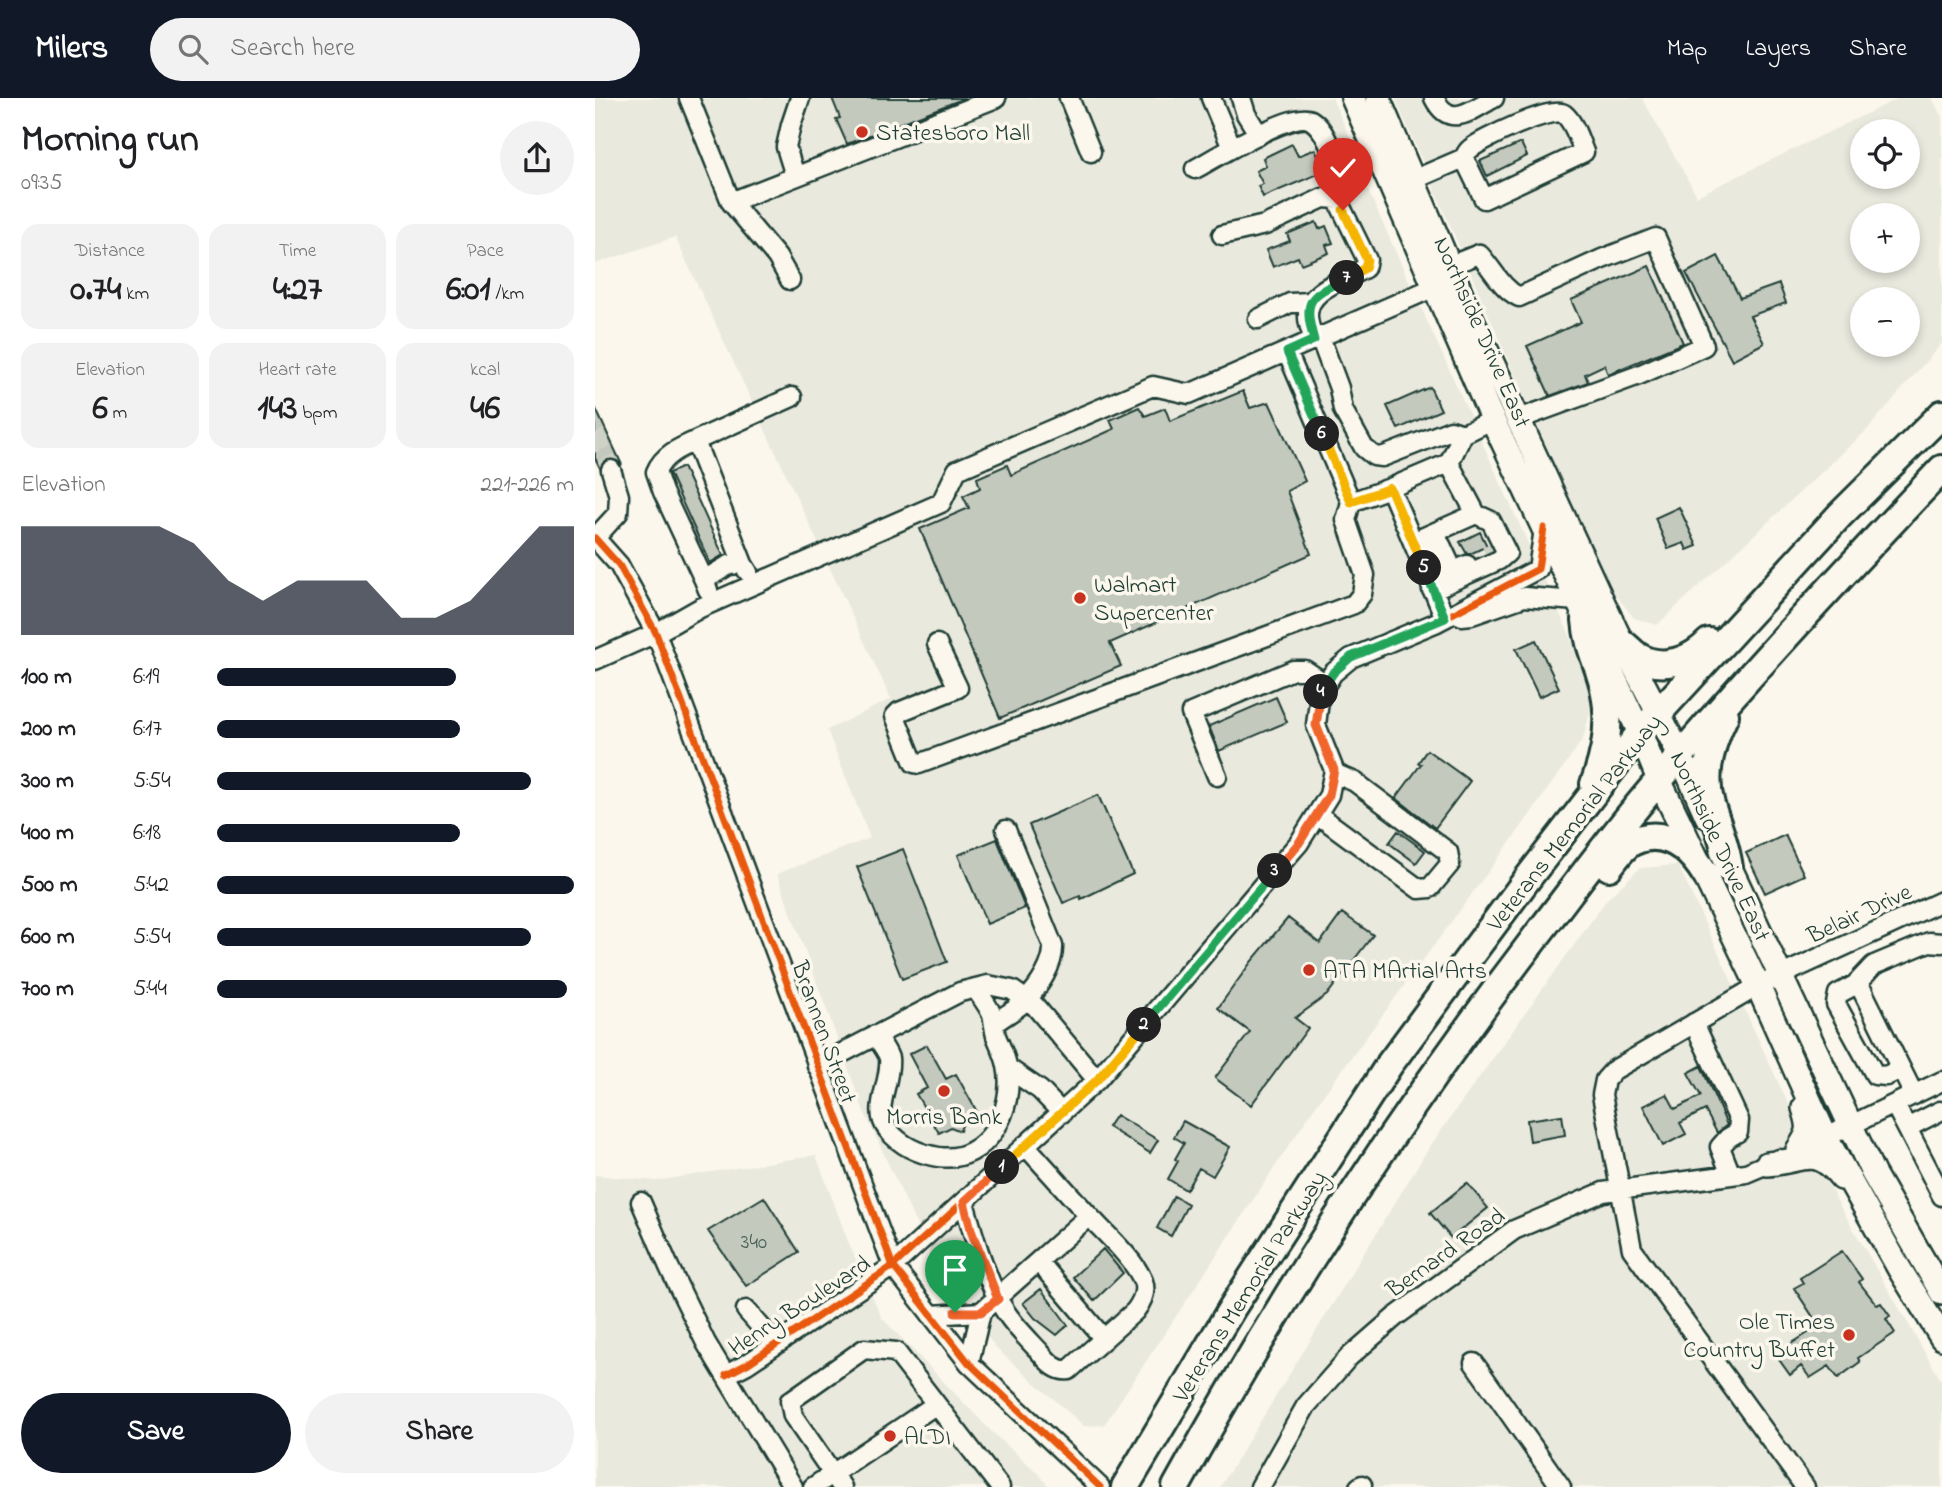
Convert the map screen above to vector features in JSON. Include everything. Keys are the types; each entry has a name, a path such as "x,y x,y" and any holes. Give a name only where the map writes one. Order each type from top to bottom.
{"highway":[{"name":"Veterans Memorial Parkway","path":"1125,1487 1232,1308 1389,1065 1586,803 1649,724 1840,515 1942,414"},
{"path":"1622,643 1640,658 1656,662 1676,663 1690,658 1703,649 1764,581 1872,474 1890,466"},
{"name":"Veterans Memorial Parkway","path":"1175,1487 1299,1279 1394,1132 1475,1017 1659,780 1804,615 1942,469"},
{"path":"1581,610 1587,640 1605,694 1607,728 1603,762 1586,803"},
{"path":"1475,1017 1553,936 1630,843 1645,838 1660,838 1677,843 1717,872 1726,844 1711,803 1707,777 1711,749 1737,691"}],"main road":[{"name":"Northside Drive East","path":"1353,98 1519,419 1622,643 1649,724 1659,780 1781,975 1873,1173 1942,1293"},
{"name":"Northside Drive East","path":"1378,98 1413,180 1492,420 1581,610 1649,724 1681,755 1717,872 1758,986 1826,1138 1900,1270 1942,1338"},
{"path":"1778,1029 1780,1050 1801,1095 1809,1125 1809,1134 1798,1150"},
{"path":"1767,1164 1810,1155 1830,1163 1844,1182 1858,1194"}],"street":[{"path":"689,98 731,202 777,257 790,280"},
{"path":"795,176 786,147 800,98"},
{"path":"731,202 996,98"},
{"path":"1069,98 1091,152"},
{"path":"1211,98 1232,149"},
{"path":"1241,98 1246,114 1259,135"},
{"path":"1434,98 1439,108 1447,115 1458,116 1494,98"},
{"path":"1413,180 1464,158 1468,150 1487,138 1557,111 1563,113 1573,126 1584,152 1484,199 1464,158"},
{"path":"1195,169 1280,124 1303,117 1310,119 1324,132 1332,151"},
{"path":"1222,235 1265,225 1323,198 1338,199 1367,260 1365,268 1319,292 1310,302 1308,318 1339,387 1343,410 1364,448 1374,456 1382,457 1451,430 1463,434"},
{"path":"595,660 656,633 714,602 941,503 957,470 1153,386 1189,394 1287,352 1446,277 1479,254 1492,267 1506,290 1519,297 1656,238 1704,346 1639,375 1519,419"},
{"path":"1258,319 1290,303 1310,302"},
{"path":"937,644 958,688 895,716 914,763 919,764 1354,604 1362,594 1365,575 1346,520 1351,502 1287,352"},
{"path":"714,602 656,472 660,463 673,452 792,397"},
{"path":"1318,424 1343,410"},
{"path":"1351,502 1449,463 1463,434 1492,420"},
{"path":"695,440 753,585"},
{"path":"1449,463 1471,516"},
{"path":"595,538 618,513 619,496 611,470"},
{"path":"1390,488 1445,618"},
{"path":"1432,590 1499,560 1507,553 1495,551 1455,571 1437,568 1430,550 1433,542 1461,530 1471,516"},
{"path":"1413,542 1471,516 1491,520 1495,551"},
{"path":"1317,814 1419,889 1430,888 1450,864 1448,852 1355,782 1334,773 1316,725 1320,693 1333,673 1351,657 1445,618 1538,569 1544,528"},
{"name":"Brannen Street","path":"595,538 619,565 656,633 893,1266 969,1363 1100,1487"},
{"path":"703,580 729,565 743,564"},
{"path":"1445,618 1472,615 1524,597 1581,610"},
{"path":"1217,776 1191,713 1293,670 1305,670 1326,684"},
{"name":"Henry Boulevard","path":"726,1375 893,1266 1097,1080 1299,843 1329,795 1334,773"},
{"path":"994,1024 1026,1000 1048,968 1053,955 1053,946 1006,831"},
{"name":"Belair Drive","path":"1621,1190 1602,1095 1605,1080 1614,1070 1758,986 1942,901"},
{"path":"1901,1069 1886,1076 1875,1075 1836,1004 1838,994 1858,982 1874,965 1929,942 1942,943"},
{"path":"1858,982 1914,1095"},
{"path":"817,1066 960,992 988,985 1012,990 1035,1006 1097,1080"},
{"path":"876,1035 889,1056 880,1118 887,1129 899,1142 924,1155 951,1159 974,1152 1000,1123 1007,1094 1008,1068 988,1006 975,988"},
{"path":"1694,1023 1739,1120 1738,1132 1720,1147 1731,1175"},
{"path":"1008,1068 1040,1090 1062,1113"},
{"name":"Bernard Road","path":"1260,1487 1306,1406 1349,1357 1395,1317 1514,1230 1603,1192 1746,1173 1851,1127 1942,1081"},
{"path":"1895,1105 1941,1192"},
{"path":"1907,1128 1938,1109"},
{"path":"964,1202 972,1233 998,1299 1015,1325 1052,1365 1061,1371 1069,1370 1142,1303 1144,1283 1137,1270 1025,1145"},
{"path":"1621,1190 1632,1249 1805,1487"},
{"name":"Henry Boulevard","path":"641,1202 700,1332 793,1487"},
{"path":"931,1315 981,1312 1089,1216"},
{"path":"943,1220 972,1233"},
{"path":"1039,1262 1104,1339"},
{"path":"746,1310 776,1344"},
{"path":"969,1363 981,1312"},
{"path":"837,1480 793,1416 790,1401 864,1349 896,1353 1000,1487"},
{"path":"1474,1363 1561,1487"},
{"path":"813,1487 837,1480 935,1405"}],"shaded area":[{"path":"595,98 1332,98 1354,147 1360,173 1590,680 1592,705 1583,739 1314,1108 1104,1425 1084,1426 998,1350 943,1282 863,1109 777,874 870,838 827,730 891,699 675,237 595,264"},
{"path":"1395,98 1642,98 1697,196 1850,122 1850,189 1920,189 1920,119 1856,119 1899,98 1932,98 1942,117 1942,343 1866,431 1657,625 1634,618 1611,589 1535,422"},
{"path":"1678,865 1785,1097 1837,1201 1942,1382 1942,1487 1220,1487 1430,1146 1607,899 1640,868"},
{"path":"816,1155 849,1244 882,1318 1049,1487 595,1487 595,1175 656,1181"}],"building":[{"name":"Statesboro Mall","path":"832,98 965,98 847,144 836,119 840,118"},
{"path":"1521,143 1527,156 1487,176 1480,161"},
{"path":"1292,144 1298,156 1315,149 1325,171 1263,197 1258,186 1263,184 1256,171 1266,166 1263,158"},
{"path":"1316,222 1319,229 1326,226 1333,243 1326,245 1329,253 1301,264 1298,257 1273,267 1266,250 1290,241 1287,234"},
{"path":"1718,256 1740,298 1779,284 1786,303 1750,316 1764,343 1732,360 1686,273"},
{"path":"1649,266 1683,343 1608,374 1604,365 1585,374 1588,382 1550,396 1527,346 1581,322 1571,300"},
{"path":"1430,387 1441,410 1398,429 1387,406"},
{"name":"Walmart Supercenter","path":"1243,391 1250,408 1269,402 1305,481 1287,491 1311,554 1110,643 1121,666 1000,718 920,529 969,508 963,496 980,488 977,478 1007,465 1011,475 1114,429 1110,420 1139,407 1145,416 1165,408 1170,421"},
{"path":"595,407 622,465 614,459 608,459 600,468 595,458"},
{"path":"683,467 723,555 710,563 669,473"},
{"path":"1679,507 1697,546 1687,550 1684,543 1668,549 1655,518"},
{"path":"1480,532 1487,546 1467,554 1460,542"},
{"path":"1536,640 1559,688 1539,697 1516,649"},
{"path":"1276,697 1287,722 1219,751 1209,726"},
{"path":"1427,750 1470,781 1435,828 1396,798 1421,764 1418,763"},
{"path":"1098,795 1133,874 1081,899 1080,896 1063,903 1029,825"},
{"path":"1398,831 1425,851 1416,863 1389,843"},
{"path":"1785,835 1804,875 1765,893 1746,853"},
{"path":"997,839 1025,908 987,924 958,855"},
{"path":"903,849 947,962 902,979 857,867"},
{"path":"1342,913 1373,935 1327,995 1295,1018 1308,1028 1251,1105 1215,1078 1250,1032 1218,1008 1251,962 1288,918 1320,943"},
{"name":"Morris Bank","path":"927,1045 946,1079 956,1074 977,1112 964,1120 960,1131 951,1127 939,1133 916,1094 927,1088 909,1054"},
{"path":"1701,1066 1727,1125 1717,1133 1705,1110 1680,1123 1686,1134 1663,1146 1643,1106 1667,1094 1675,1109 1701,1096 1688,1073"},
{"path":"1116,1115 1158,1140 1150,1153 1108,1127"},
{"path":"1562,1115 1565,1135 1530,1141 1527,1120"},
{"path":"1183,1121 1230,1147 1213,1176 1199,1168 1186,1190 1168,1179 1184,1143 1174,1137"},
{"path":"1467,1183 1488,1208 1451,1238 1430,1213"},
{"path":"1174,1196 1188,1204 1171,1236 1157,1228"},
{"path":"764,1197 799,1252 746,1286 708,1231"},
{"path":"1103,1249 1123,1273 1094,1301 1073,1277"},
{"name":"Ole Times Country Buffet","path":"1842,1251 1862,1279 1859,1282 1877,1305 1881,1303 1890,1316 1886,1319 1895,1333 1858,1358 1860,1362 1838,1378 1829,1366 1810,1378 1801,1366 1790,1375 1775,1354 1819,1326 1794,1288 1803,1283 1800,1278"},
{"path":"1041,1289 1068,1325 1057,1335 1035,1318 1023,1303"}],"tunnel":[{"path":"595,433 611,470"},
{"path":"1486,555 1495,551"}],"cycle path":[{"path":"726,1375 747,1364 893,1266 1097,1080 1299,843 1329,795 1334,770 1316,725 1320,693 1333,673 1351,658 1435,623 1538,569 1544,528"},
{"path":"595,538 619,565 656,633 893,1266 969,1363 1100,1487"}],"place":[{"name":"Statesboro Mall","path":"862,132"},
{"name":"Walmart Supercenter","path":"1080,598"},
{"name":"ATA MArtial Arts","path":"1309,970"},
{"name":"Morris Bank","path":"944,1091"},
{"name":"Ole Times Country Buffet","path":"1849,1335"},
{"name":"ALDI","path":"890,1436"}],"route":[{"path":"955,1312 981,1312 998,1299 972,1233 964,1202 1097,1080 1299,843 1329,795 1334,770 1316,725 1320,693 1333,673 1351,657 1445,618 1390,488 1351,502 1287,352 1314,340 1308,318 1310,302 1319,292 1365,268 1367,260 1343,210"}]}
